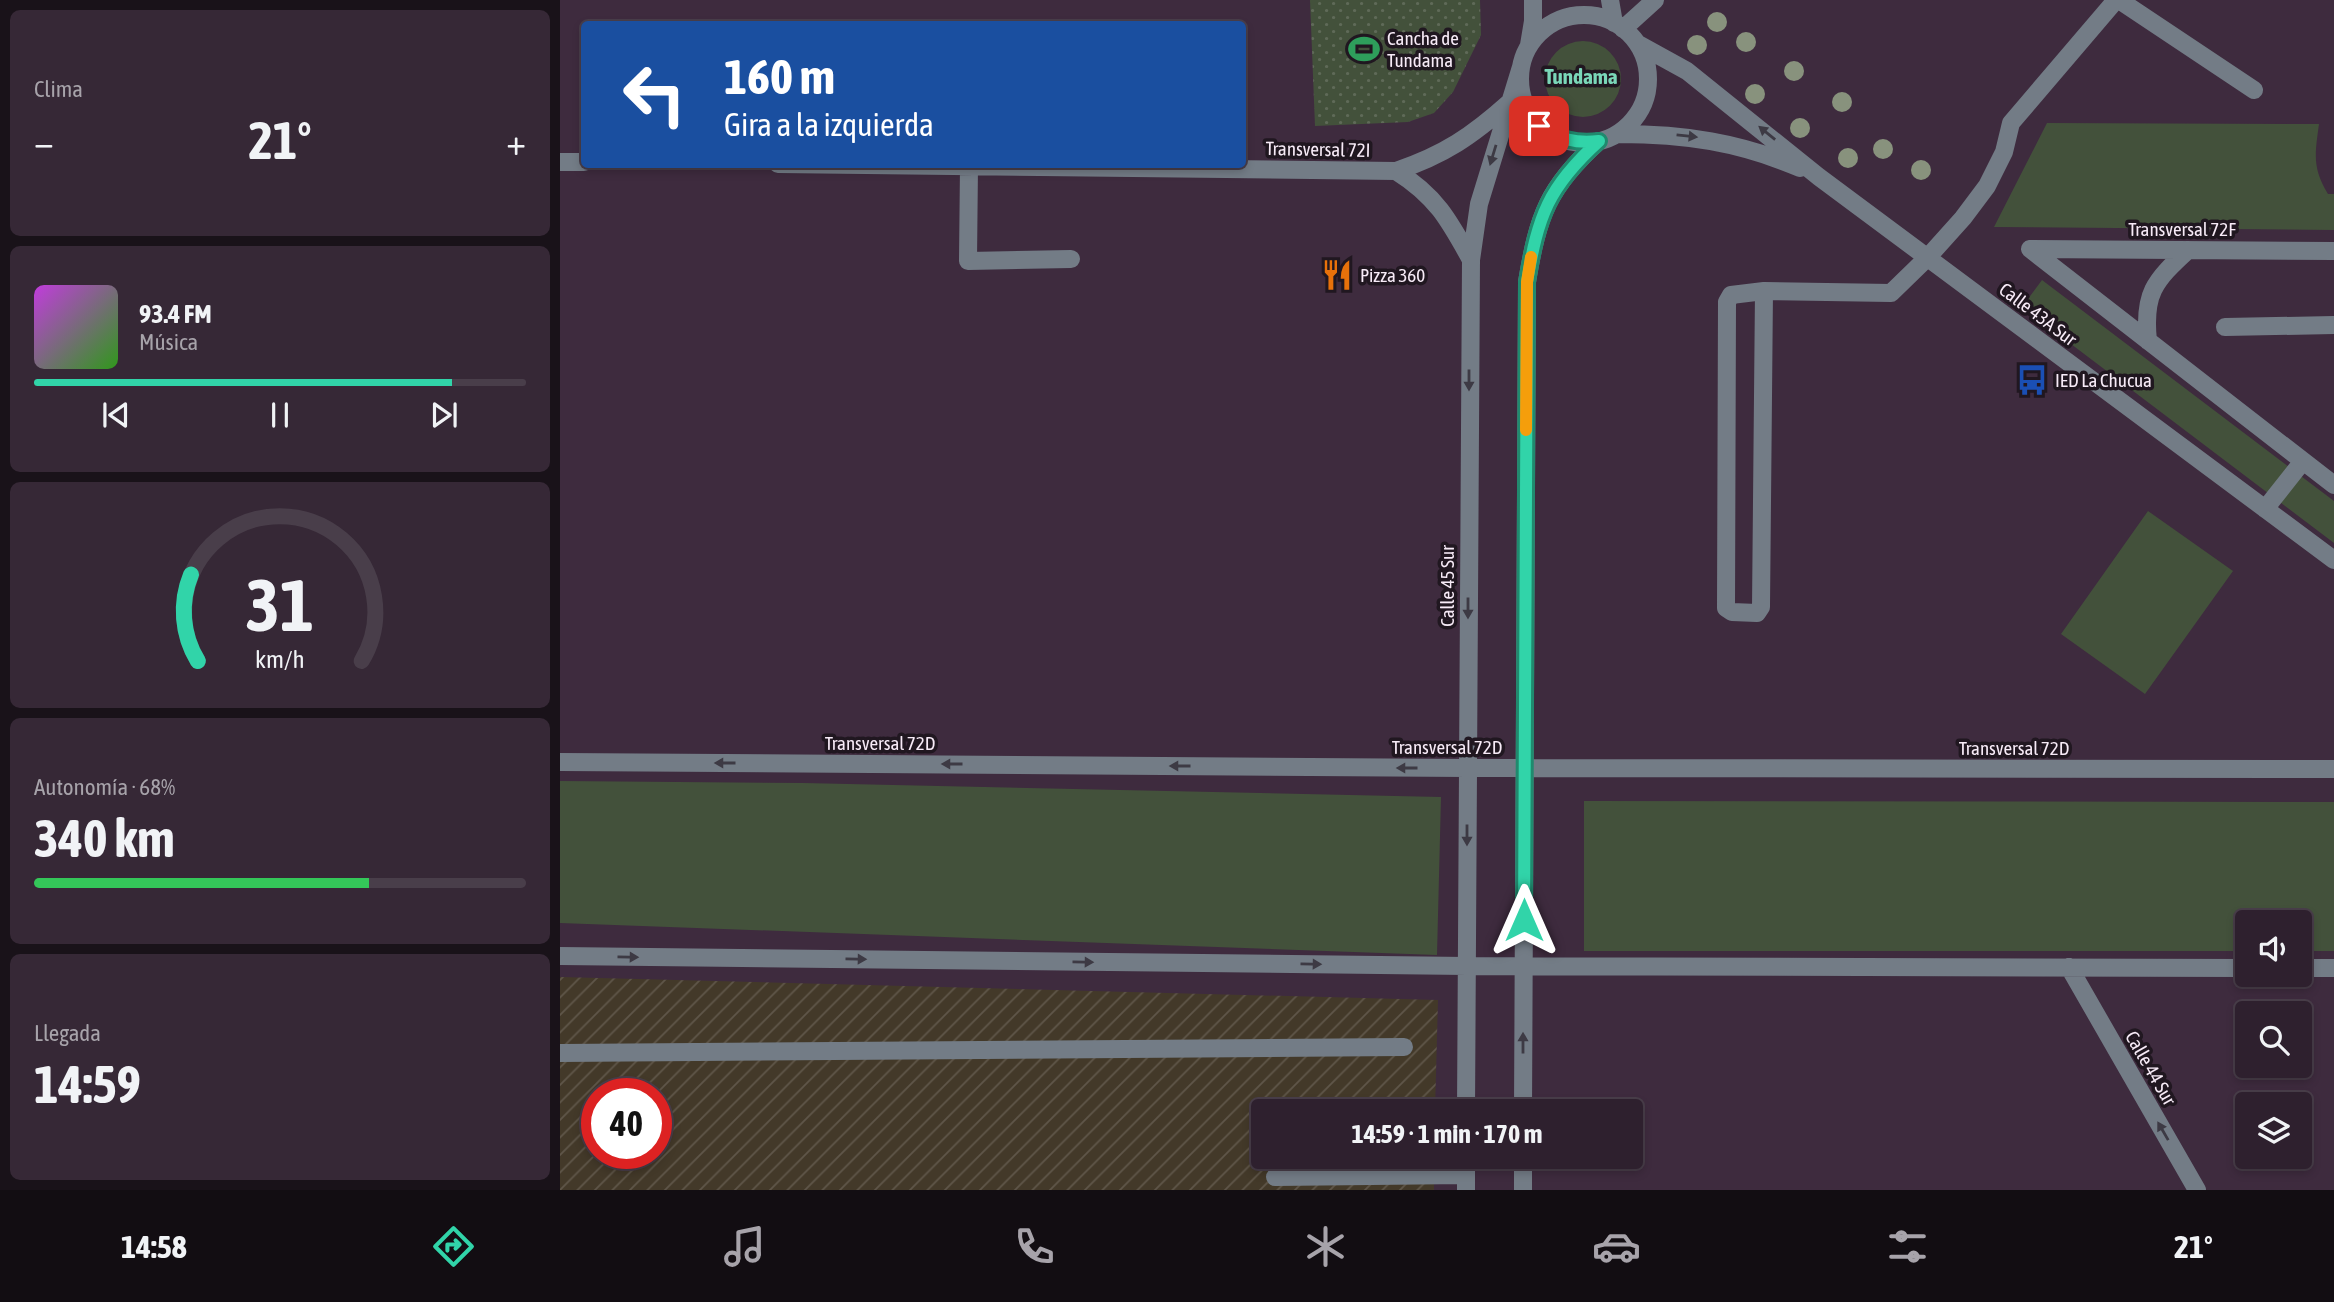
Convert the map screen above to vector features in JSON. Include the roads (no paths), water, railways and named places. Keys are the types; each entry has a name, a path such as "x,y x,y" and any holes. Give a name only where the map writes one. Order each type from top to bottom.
{"street":[{"path":"1528,47 1541,32 1557,21 1576,16 1595,17 1619,26 1638,44 1646,62 1648,83 1644,103 1634,120 1619,134 1599,141 1578,143 1557,138 1539,126 1527,109 1520,88 1521,67 1533,21 1533,0"},
{"path":"1610,0 1619,26"},
{"path":"1619,26 1656,0"},
{"path":"1764,291 1761,607 1757,613 1732,612 1726,608 1727,302 1731,295 1764,291 1891,293 1928,257 1987,186 2004,152 2011,123 2117,0 2253,90"},
{"name":"Calle 43A Sur","path":"1638,44 1687,71 1819,177 2334,560"},
{"name":"Calle 45 Sur","path":"1466,1099 1471,260 1479,204 1521,67"},
{"name":"Transversal 72I","path":"1140,168 1396,171 1429,160 1454,146 1510,102"},
{"name":"Calle 43A Sur","path":"1619,134 1674,135 1728,144 1781,160 1819,177"},
{"path":"1523,1099 1527,282 1534,240 1543,211 1554,190 1570,169 1599,141"},
{"path":"560,162 581,162"},
{"path":"969,168 968,261 1071,259"},
{"name":"Transversal 72I","path":"1396,171 1431,197 1451,223 1471,260"},
{"name":"Transversal 72F","path":"2148,341 2030,249 2334,251"},
{"path":"2188,250 2168,267 2155,284 2147,303 2148,341 2334,485"},
{"path":"2225,327 2334,324"},
{"path":"2265,509 2303,461"},
{"name":"Transversal 72D","path":"560,762 1468,768 2334,769"},
{"path":"560,956 1467,966 2235,968"},
{"name":"Calle 44 Sur","path":"2069,967 2197,1190"},
{"path":"2312,968 2334,968"},
{"path":"560,1053 1404,1047"},
{"path":"1523,1169 1523,1190"},
{"path":"1276,1177 1374,1183 1466,1174"}],"place":[{"name":"Cancha de Tundama","path":"1364,49"},
{"name":"Pizza 360","path":"1337,275"},
{"name":"IED La Chucua","path":"2032,380"}],"district":[{"name":"Tundama","path":"1581,77"}]}
